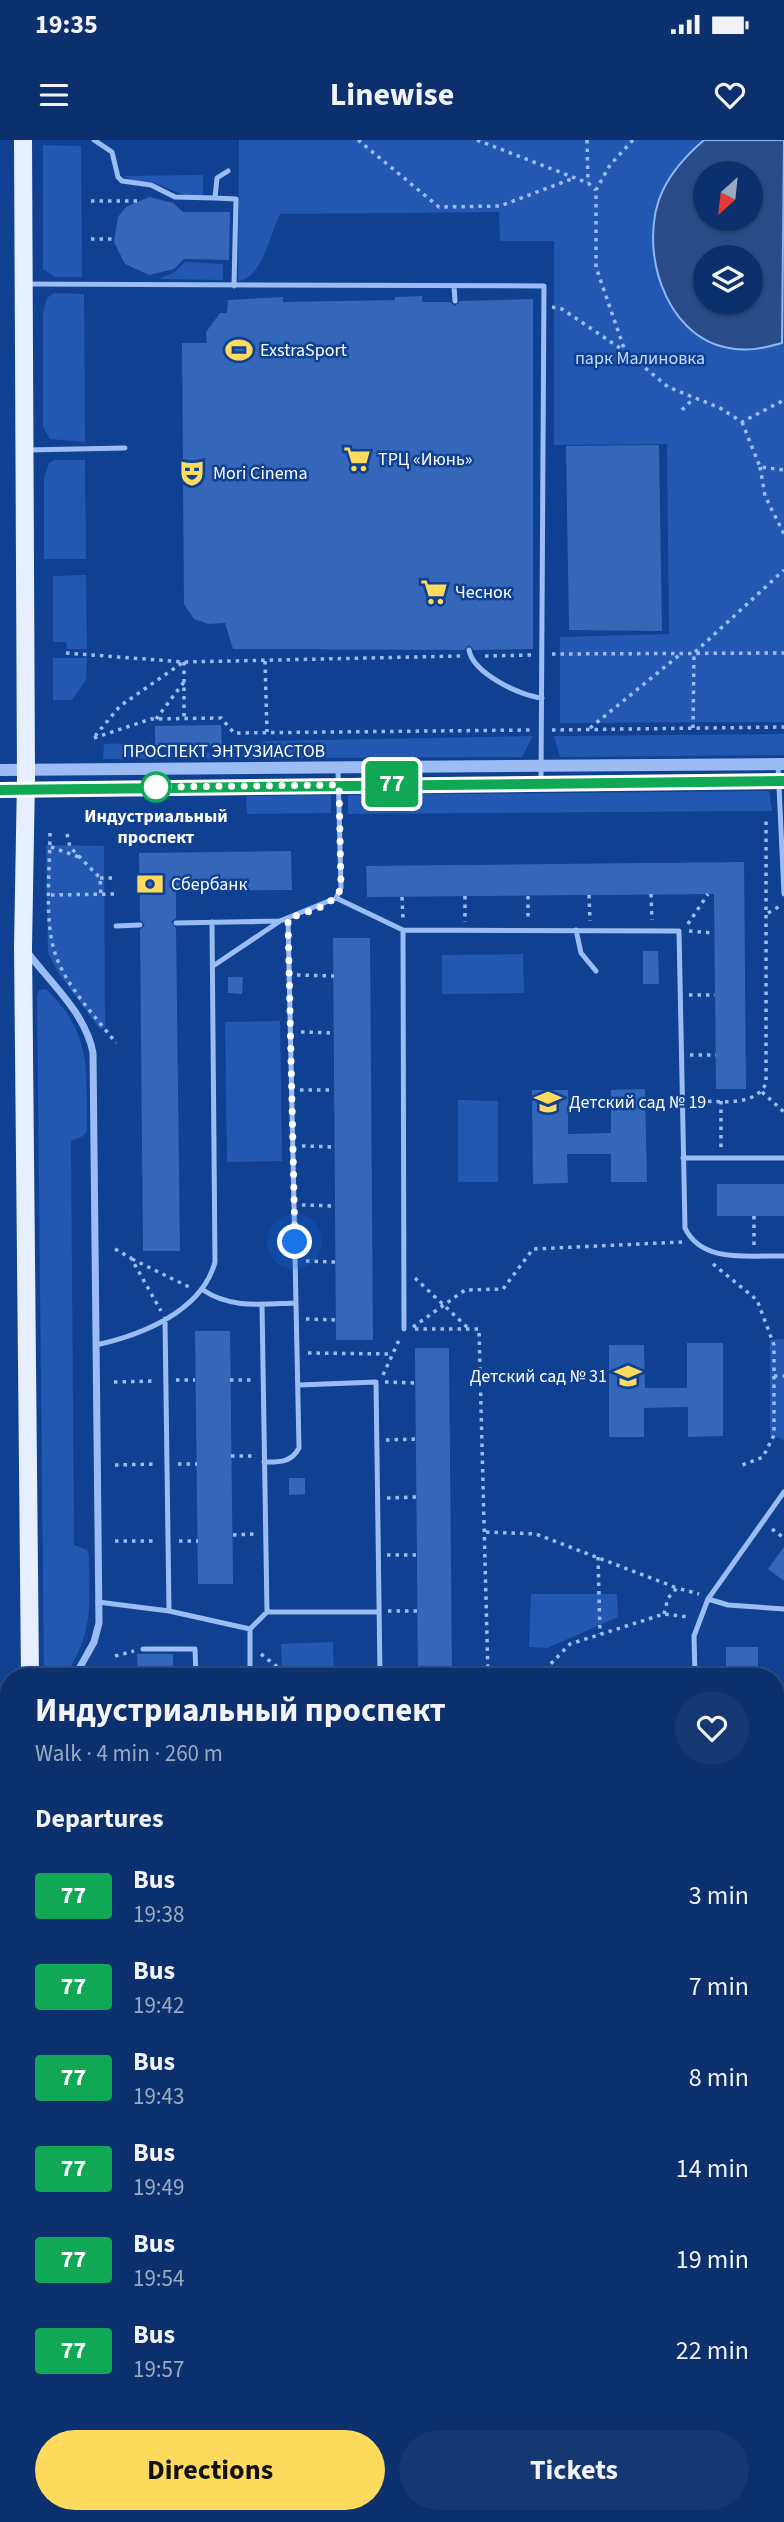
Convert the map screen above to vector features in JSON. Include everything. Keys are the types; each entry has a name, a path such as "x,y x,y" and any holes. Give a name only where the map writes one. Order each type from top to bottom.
{"main road":[{"path":"23,140 26,770 23,947 30,1668"}],"street":[{"name":"ПРОСПЕКТ ЭНТУЗИАСТОВ","path":"0,770 781,764"},
{"name":"ПРОСПЕКТ ЭНТУЗИАСТОВ","path":"0,790 782,781"},
{"path":"23,947 90,1035 93,1053 98,1602 94,1642 79,1668"}],"lane":[{"path":"94,140 112,152 118,177 122,181 151,185 175,197 236,199 234,286"},
{"path":"215,198 217,178 228,171"},
{"path":"23,284 544,286 541,782"},
{"path":"454,286 455,301"},
{"path":"24,450 125,448"},
{"path":"470,653 482,670 526,695 542,698"},
{"path":"781,764 784,894"},
{"path":"176,923 280,921 336,898 341,888 338,768"},
{"path":"336,898 403,930 679,931 685,1228 691,1241 705,1250 723,1255 784,1256"},
{"path":"264,1459 285,1461 295,1456 299,1448 288,919"},
{"path":"213,966 280,921"},
{"path":"96,1345 114,1341 165,1319 203,1290 215,1262 212,922"},
{"path":"116,926 140,925"},
{"path":"403,930 403,1266 407,1329"},
{"path":"576,930 581,953 596,971"},
{"path":"683,1158 784,1158"},
{"path":"203,1290 218,1300 262,1304 296,1303"},
{"path":"262,1304 267,1612"},
{"path":"165,1319 169,1611"},
{"path":"299,1385 376,1382 380,1668"},
{"path":"695,1668 694,1636 708,1599 784,1492"},
{"path":"708,1599 728,1605 784,1609"},
{"path":"98,1602 169,1611 250,1629"},
{"path":"250,1668 250,1629 267,1612 378,1612"},
{"path":"143,1649 195,1649 196,1668"}],"path":[{"path":"358,140 439,207 500,206 574,178"},
{"path":"477,140 588,183 596,190"},
{"path":"587,140 588,183"},
{"path":"625,351 596,267 596,190 610,165 633,140"},
{"path":"92,201 137,201"},
{"path":"91,239 114,239"},
{"path":"544,305 562,309 625,351 668,387 720,408 742,422 760,467 765,496 784,534"},
{"path":"682,410 693,399"},
{"path":"742,422 784,400"},
{"path":"760,467 784,470"},
{"path":"693,727 694,653 784,570"},
{"path":"66,653 184,662 470,653 533,654"},
{"path":"589,729 683,653"},
{"path":"552,654 784,653"},
{"path":"265,660 267,732"},
{"path":"184,662 184,718"},
{"path":"184,662 120,706 94,738 156,719 184,718 221,718 234,733 533,730"},
{"path":"156,719 184,682"},
{"path":"554,730 784,727"},
{"path":"682,1101 748,1100 762,1092 768,1075 766,817"},
{"path":"50,834 51,937 55,955 116,1043"},
{"path":"67,834 70,847 100,878 101,895"},
{"path":"51,848 81,858"},
{"path":"100,878 116,878"},
{"path":"51,895 116,894"},
{"path":"651,894 652,930"},
{"path":"708,894 682,931 714,933"},
{"path":"528,895 528,930"},
{"path":"589,895 590,930"},
{"path":"465,896 465,930"},
{"path":"402,897 403,930"},
{"path":"768,913 784,904"},
{"path":"289,975 334,976"},
{"path":"680,995 715,995"},
{"path":"291,1032 334,1033"},
{"path":"681,1055 716,1055"},
{"path":"293,1090 334,1090"},
{"path":"762,1092 784,1112"},
{"path":"721,1100 721,1158"},
{"path":"293,1146 335,1147"},
{"path":"294,1205 335,1206"},
{"path":"754,1216 755,1255"},
{"path":"376,1382 387,1371 407,1329 464,1290 503,1289 533,1249 691,1241"},
{"path":"114,1249 185,1286 203,1290"},
{"path":"705,1250 708,1259 757,1300 774,1345 774,1435 763,1457 740,1466"},
{"path":"131,1258 165,1319"},
{"path":"295,1261 335,1262"},
{"path":"403,1266 470,1329"},
{"path":"296,1318 336,1320"},
{"path":"407,1329 479,1329 488,1668"},
{"path":"298,1353 393,1354"},
{"path":"774,1376 784,1376"},
{"path":"230,1380 263,1380"},
{"path":"376,1382 415,1383"},
{"path":"377,1440 416,1439"},
{"path":"232,1456 264,1459"},
{"path":"379,1498 416,1497"},
{"path":"762,1522 784,1538"},
{"path":"486,1532 537,1534 677,1588 692,1590 708,1599"},
{"path":"233,1535 265,1534"},
{"path":"380,1555 417,1555"},
{"path":"598,1557 600,1634"},
{"path":"664,1614 668,1598 677,1588"},
{"path":"378,1612 417,1611"},
{"path":"547,1668 570,1644 600,1634 664,1614 699,1618"},
{"path":"250,1644 279,1668"},
{"path":"115,1656 143,1649"},
{"path":"380,1668 418,1668"}],"green space":[{"name":"парк Малиновка","path":"239,140 784,140 784,722 560,723 560,637 669,634 667,444 554,445 554,241 500,241 499,212 280,214 259,264 246,278 238,281"},
{"path":"43,145 81,146 82,277 55,277 43,269"},
{"path":"203,175 203,195 184,195 152,182 131,180 124,176"},
{"path":"185,262 223,264 223,280 159,279 175,272"},
{"path":"54,293 84,294 85,442 50,439 43,427 43,313 47,298"},
{"path":"55,460 85,460 86,559 44,559 44,477 49,463"},
{"path":"86,575 87,649 67,649 66,642 53,642 53,576"},
{"path":"53,658 87,658 86,680 72,700 53,700"},
{"path":"784,734 784,755 560,757 554,736"},
{"path":"533,736 522,757 103,759 104,744 145,743 151,753 243,753 251,746 267,741"},
{"path":"769,791 772,811 348,814 348,795"},
{"path":"331,795 331,813 247,814 246,796"},
{"path":"46,845 104,846 105,1028 100,1029 59,974 48,953"},
{"path":"523,954 524,993 442,994 442,955"},
{"path":"46,989 72,1022 84,1054 87,1090 87,1131 83,1136 71,1141 74,1545 87,1550 89,1556 89,1605 81,1646 70,1668 44,1668 39,990"},
{"path":"280,1021 282,1161 227,1162 225,1022"},
{"path":"458,1100 498,1101 498,1182 458,1182"},
{"path":"784,1339 784,1440 770,1435 770,1340"},
{"path":"531,1594 617,1594 618,1617 547,1648 529,1647"},
{"path":"333,1642 334,1668 282,1668 281,1644"}],"shaded area":[{"path":"704,140 784,140 782,343 743,350 729,348 706,340 687,326 672,307 661,285 653,236 656,212 663,190 681,163"}],"building":[{"path":"149,197 173,203 183,212 230,212 229,260 184,259 174,269 149,275 125,264 114,242 118,217 126,207"},
{"name":"ТРЦ «Июнь»","path":"422,296 422,302 450,302 455,306 460,301 533,299 533,649 474,650 469,645 464,650 233,649 225,623 209,624 194,619 184,604 182,343 207,343 206,332 220,313 227,313 228,300 283,297 283,302 395,300 395,297"},
{"path":"659,445 662,631 569,630 566,446"},
{"path":"221,725 222,747 155,748 155,726"},
{"path":"291,851 292,890 176,891 176,918 171,922 176,928 180,1251 143,1251 140,930 145,925 140,920 139,853"},
{"path":"744,862 746,1089 716,1089 714,894 367,897 366,866"},
{"path":"333,938 370,938 373,1340 336,1340"},
{"path":"643,951 658,951 659,984 643,984"},
{"path":"228,977 243,977 242,994 228,993"},
{"path":"645,1089 647,1182 611,1182 611,1154 567,1154 568,1183 533,1184 532,1090 568,1090 568,1134 611,1133 611,1090"},
{"path":"717,1184 784,1184 784,1216 717,1216"},
{"path":"195,1331 230,1331 233,1584 198,1584"},
{"path":"687,1343 723,1343 723,1436 688,1437 688,1407 644,1408 644,1437 609,1437 609,1345 644,1345 645,1388 687,1388"},
{"path":"415,1348 449,1348 452,1668 418,1668"},
{"path":"289,1478 305,1478 305,1494 289,1495"},
{"path":"784,1547 784,1581 768,1569"},
{"path":"726,1647 758,1647 758,1668 726,1668"},
{"path":"137,1654 173,1654 173,1668 138,1668"}],"bus line":[{"name":"77","path":"0,790 784,781"}],"place":[{"name":"ExstraSport","path":"239,350"},
{"name":"ТРЦ «Июнь»","path":"357,459"},
{"name":"Mori Cinema","path":"192,473"},
{"name":"Чеснок","path":"434,592"},
{"name":"Индустриальный проспект","path":"156,787"},
{"name":"Сбербанк","path":"150,884"},
{"name":"Детский сад № 19","path":"548,1102"},
{"name":"Детский сад № 31","path":"628,1376"}],"route":[{"path":"156,787 339,785 341,888 336,898 326,904 288,919 295,1242"}]}
